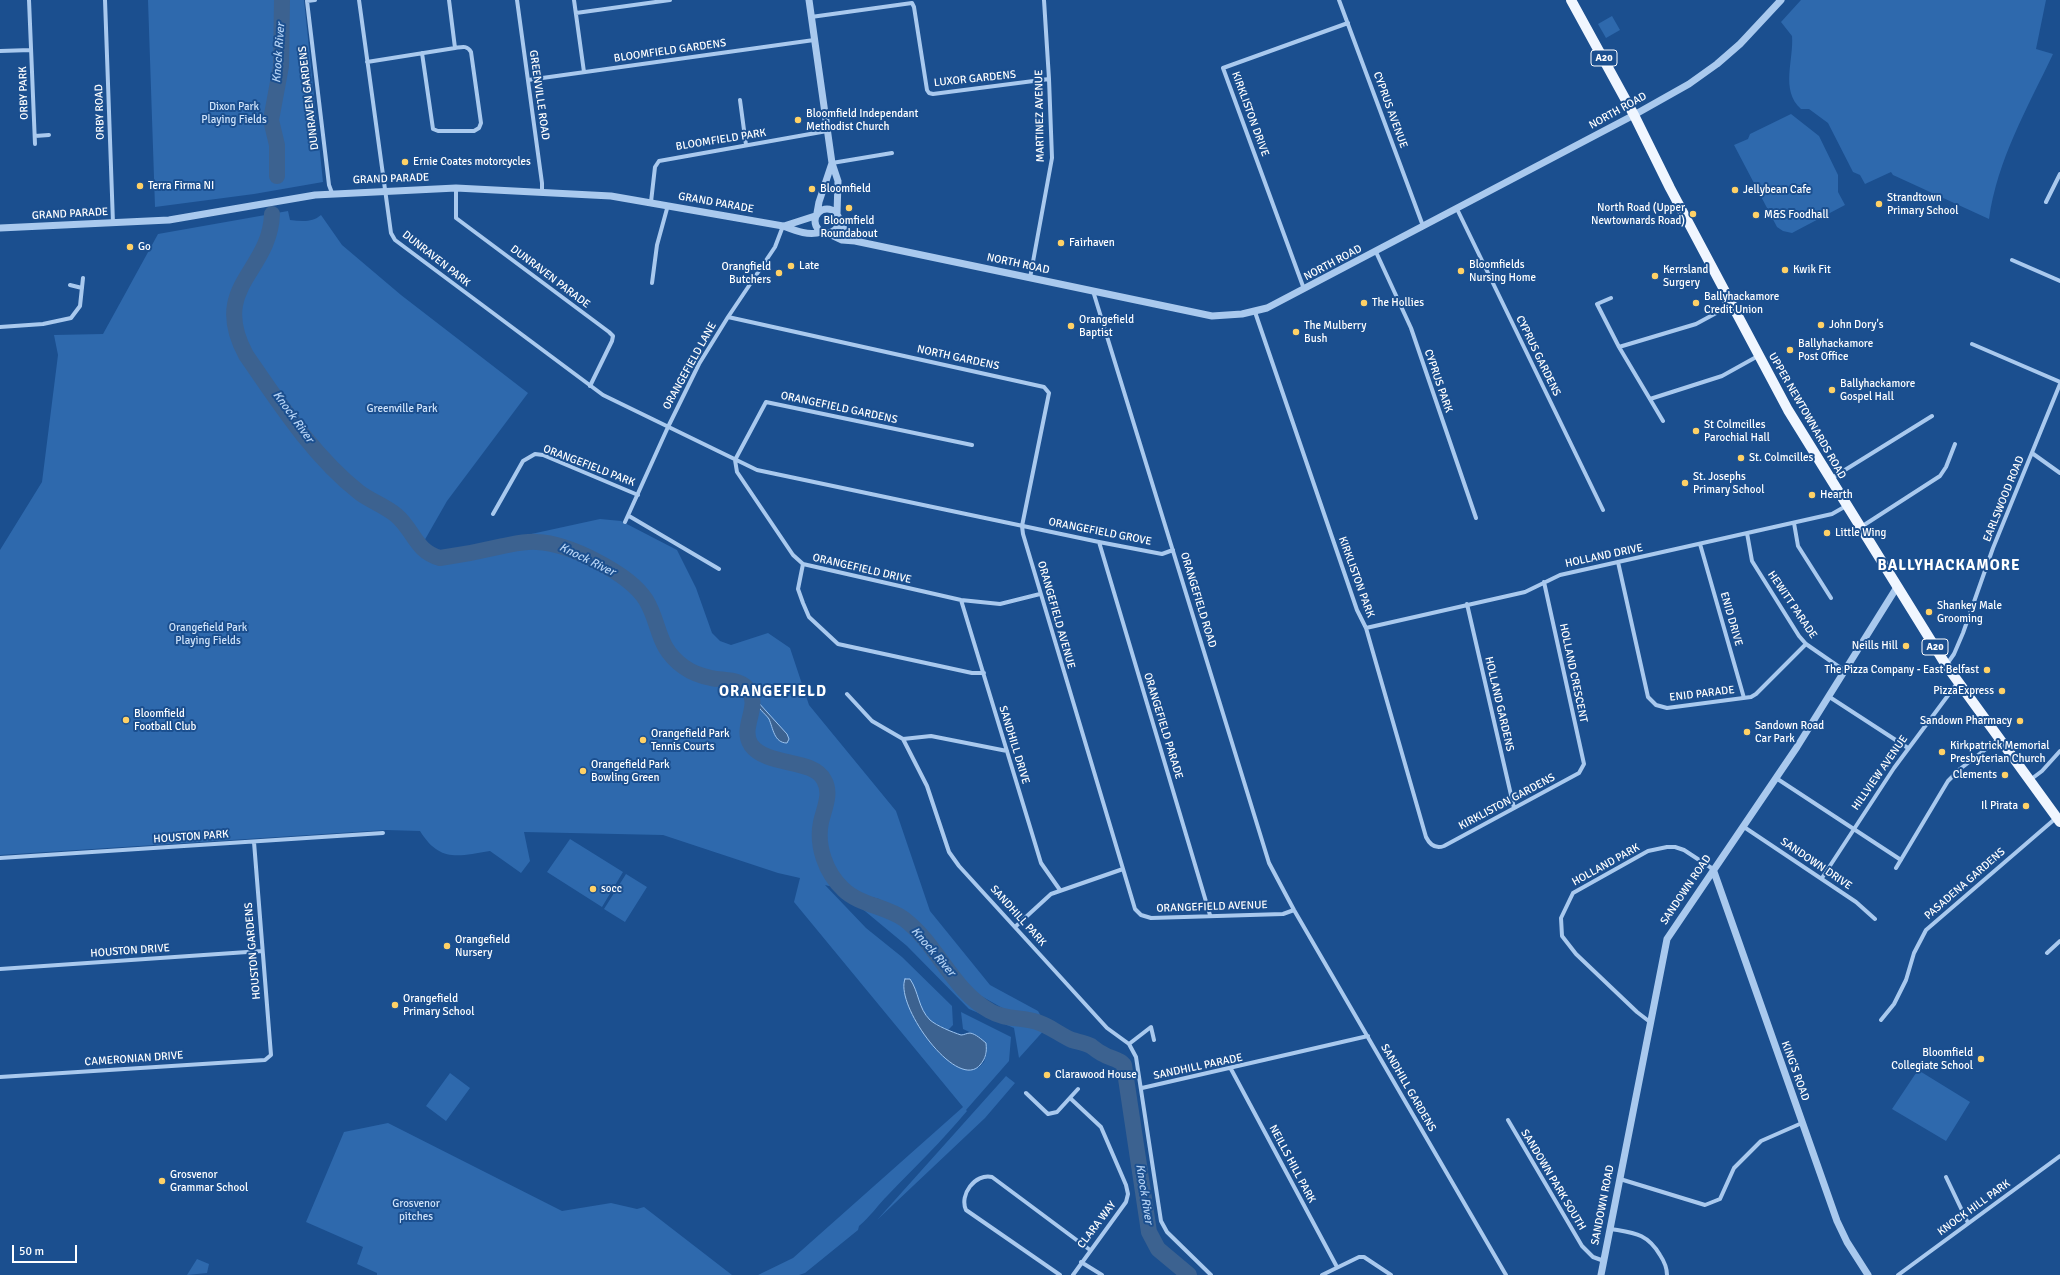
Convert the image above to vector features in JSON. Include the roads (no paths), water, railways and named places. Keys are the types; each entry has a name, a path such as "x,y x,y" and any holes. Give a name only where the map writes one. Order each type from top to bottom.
{"main road":[{"name":"UPPER NEWTOWNARDS ROAD","path":"1571,0 1634,115 1670,188 1788,410 1846,506 1946,665 2059,820"}],"street":[{"name":"ORBY PARK","path":"29,0 35,144"},
{"name":"ORBY ROAD","path":"105,0 113,223"},
{"name":"DUNRAVEN GARDENS","path":"315,0 307,1 329,185 332,193"},
{"name":"DUNRAVEN PARK","path":"359,0 391,233 399,244 590,386 603,395 668,427"},
{"path":"449,0 455,48"},
{"name":"GREENVILLE ROAD","path":"517,0 542,192"},
{"path":"574,0 584,72"},
{"path":"576,13 670,0"},
{"path":"809,0 832,163 838,181 837,214 839,223 855,241"},
{"name":"MARTINEZ AVENUE","path":"1030,278 1052,158 1044,0"},
{"name":"CYPRUS AVENUE","path":"1339,0 1423,227"},
{"name":"NORTH ROAD","path":"855,241 1197,313 1227,316 1255,312 1304,290 1634,115 1689,84 1717,64 1740,44 1781,0"},
{"name":"LUXOR GARDENS","path":"811,17 912,3 929,93 933,94 1049,79"},
{"name":"KIRKLISTON DRIVE","path":"1304,290 1223,68 1348,23"},
{"name":"BLOOMFIELD GARDENS","path":"528,80 814,40"},
{"path":"367,62 422,53 455,48 469,48 471,52 481,123 479,128 474,131 438,131 434,129 422,53"},
{"name":"ORBY PARK","path":"0,51 31,50"},
{"path":"740,100 746,145"},
{"name":"BLOOMFIELD PARK","path":"651,202 655,167 659,161 827,131"},
{"path":"34,136 49,135"},
{"path":"832,163 892,153"},
{"path":"832,163 819,202 816,214 816,227 824,233 842,240 855,241"},
{"path":"2046,202 2060,174"},
{"name":"GRAND PARADE","path":"0,228 169,220 332,193 456,188 611,196 783,226 813,234 824,233"},
{"name":"DUNRAVEN PARADE","path":"456,188 456,218 610,332 613,336 590,386"},
{"path":"652,283 657,246 668,205"},
{"path":"816,214 827,209 837,214"},
{"name":"CYPRUS GARDENS","path":"1457,209 1603,510"},
{"name":"GRAND PARADE","path":"783,226 816,214"},
{"path":"824,233 835,230 839,223"},
{"name":"ORANGEFIELD LANE","path":"625,522 668,427 700,364 728,317 775,247 783,226"},
{"name":"CYPRUS PARK","path":"1376,252 1411,328 1476,518"},
{"path":"2012,260 2060,281"},
{"path":"0,327 60,321 71,318 77,312 81,301 83,278"},
{"path":"70,284 82,288"},
{"name":"ORANGEFIELD ROAD","path":"1093,291 1259,836 1269,863 1294,910"},
{"path":"1611,298 1597,304 1619,347 1662,421"},
{"path":"1619,347 1696,324 1732,304"},
{"name":"KIRKLISTON PARK","path":"1255,312 1355,603 1366,628 1426,837 1432,845 1437,848"},
{"name":"NORTH GARDENS","path":"728,317 1044,387 1049,393 1022,526"},
{"name":"EARLSWOOD ROAD","path":"1946,665 1954,654 1963,633 1993,548 2060,383 1972,344"},
{"path":"1650,399 1722,376 1758,356"},
{"name":"ORANGEFIELD GARDENS","path":"735,460 766,402 972,445"},
{"path":"1830,480 1932,416"},
{"path":"668,427 757,470 1022,526"},
{"path":"1860,528 1937,479 1946,467 1955,444"},
{"path":"2032,453 2060,473"},
{"name":"ORANGEFIELD PARK","path":"493,514 524,461 535,454 638,495"},
{"name":"ORANGEFIELD DRIVE","path":"735,460 737,472 793,555 803,564 960,600 1000,604 1040,594"},
{"name":"HOLLAND DRIVE","path":"1366,628 1466,604 1525,592 1560,575 1832,514 1846,506"},
{"path":"629,516 704,558 719,569"},
{"path":"1794,522 1798,546 1831,598"},
{"name":"ORANGEFIELD GROVE","path":"1022,526 1162,554 1173,550"},
{"name":"ORANGEFIELD AVENUE","path":"1022,526 1040,594 1135,908 1141,915 1150,918 1283,914 1294,910"},
{"name":"HEWITT PARADE","path":"1747,533 1752,561 1806,644 1845,671"},
{"name":"ORANGEFIELD PARADE","path":"1099,542 1210,915"},
{"name":"ENID DRIVE","path":"1700,544 1744,698"},
{"name":"ENID PARADE","path":"1618,562 1648,696 1652,701 1661,707 1667,708 1744,698 1756,694 1806,644"},
{"path":"803,564 798,589 802,603 809,617 838,644 972,673 984,673"},
{"name":"HOLLAND CRESCENT","path":"1544,582 1584,764 1583,768"},
{"name":"SANDOWN ROAD","path":"1601,1275 1667,939 1713,869 1744,826 1845,671 1897,587"},
{"name":"SANDHILL DRIVE","path":"960,600 984,673 1041,863 1060,890"},
{"name":"HOLLAND GARDENS","path":"1466,604 1514,808"},
{"name":"HILLVIEW AVENUE","path":"1822,878 1852,829 1908,748 1958,682"},
{"path":"846,694 872,721 902,739 931,736 1007,751"},
{"path":"1828,696 1908,748"},
{"path":"1896,868 1948,781 1960,769 1999,738"},
{"name":"SANDHILL PARK","path":"902,739 927,786 949,852 959,866 1107,1028 1129,1044"},
{"path":"2030,780 2060,751"},
{"name":"KIRKLISTON GARDENS","path":"1437,848 1444,846 1514,808 1579,772 1583,768"},
{"path":"1775,778 1901,860"},
{"name":"PASADENA GARDENS","path":"1881,1020 1894,1004 1906,980 1914,953 1926,930 2059,820"},
{"name":"SANDOWN DRIVE","path":"1744,826 1822,878 1856,902 1876,919"},
{"name":"HOUSTON PARK","path":"0,858 383,833"},
{"name":"HOUSTON GARDENS","path":"254,842 271,1055 269,1058"},
{"name":"HOLLAND PARK","path":"1650,1022 1637,1012 1576,954 1562,936 1560,918 1573,893 1648,852 1667,847 1675,847 1684,850 1713,869"},
{"path":"1015,927 1052,894 1123,869"},
{"name":"KING'S ROAD","path":"1713,869 1837,1221 1847,1242 1868,1275"},
{"name":"SANDHILL GARDENS","path":"1294,910 1506,1275"},
{"path":"2047,953 2060,941"},
{"name":"HOUSTON DRIVE","path":"0,969 262,951"},
{"path":"1142,1088 1136,1057 1129,1044 1151,1027 1154,1040"},
{"name":"SANDHILL PARADE","path":"1211,1275 1167,1232 1162,1221 1142,1088 1231,1069 1368,1036"},
{"name":"CAMERONIAN DRIVE","path":"0,1078 265,1060 269,1058"},
{"name":"NEILLS HILL PARK","path":"1231,1069 1337,1267"},
{"path":"1026,1093 1048,1114 1052,1115 1057,1112 1078,1089"},
{"name":"CLARA WAY","path":"1070,1098 1101,1127 1126,1184 1128,1194 1126,1202 1073,1275"},
{"name":"SANDOWN PARK SOUTH","path":"1508,1120 1582,1246 1594,1257 1604,1260"},
{"path":"1620,1179 1705,1205 1720,1199 1734,1168 1761,1141 1802,1123"},
{"name":"KNOCK HILL PARK","path":"1898,1275 2060,1156"},
{"path":"1060,1275 966,1210 963,1204 964,1196 978,1178 985,1175 992,1177 1090,1250"},
{"path":"1946,1177 1968,1223"},
{"path":"1611,1229 1639,1234 1649,1240 1666,1264 1667,1275"},
{"path":"1322,1275 1359,1257 1364,1257 1391,1275"},
{"path":"1081,1262 1102,1275"}],"waterway":[{"name":"Knock River","path":"277,176 277,145 271,120 281,66 282,0"},
{"name":"Knock River","path":"272,214 269,234 262,251 237,296 234,312 236,332 246,355 284,410 312,446 327,463 360,493 396,515 407,527 415,540 432,555 440,558 524,542 533,542 565,548 597,561 612,570 638,590 651,609 668,652 684,667 696,674 738,682 747,688 752,698 747,732 751,745 758,752 768,757 810,768 818,773 824,780 827,796 821,822 821,850 827,867 837,883 857,899 889,911 904,919 926,941 965,991 990,1011 1002,1016 1031,1020 1042,1024 1063,1036 1091,1046 1124,1065 1149,1232 1158,1249 1189,1275"}],"place":[{"name":"Bloomfield Independant Methodist Church","path":"798,120"},
{"name":"Ernie Coates motorcycles","path":"405,162"},
{"name":"Terra Firma NI","path":"140,186"},
{"name":"Bloomfield","path":"812,189"},
{"name":"Jellybean Cafe","path":"1735,190"},
{"name":"Strandtown Primary School","path":"1879,204"},
{"name":"Bloomfield Roundabout","path":"849,208"},
{"name":"North Road (Upper Newtownards Road)","path":"1693,214"},
{"name":"M&S Foodhall","path":"1756,215"},
{"name":"Fairhaven","path":"1061,243"},
{"name":"Go","path":"130,247"},
{"name":"Late","path":"791,266"},
{"name":"Kwik Fit","path":"1785,270"},
{"name":"Bloomfields Nursing Home","path":"1461,271"},
{"name":"Orangfield Butchers","path":"779,273"},
{"name":"Kerrsland Surgery","path":"1655,276"},
{"name":"The Hollies","path":"1364,303"},
{"name":"Ballyhackamore Credit Union","path":"1696,303"},
{"name":"John Dory's","path":"1821,325"},
{"name":"Orangefield Baptist","path":"1071,326"},
{"name":"The Mulberry Bush","path":"1296,332"},
{"name":"Ballyhackamore Post Office","path":"1790,350"},
{"name":"Ballyhackamore Gospel Hall","path":"1832,390"},
{"name":"St Colmcilles Parochial Hall","path":"1696,431"},
{"name":"St. Colmcilles","path":"1741,458"},
{"name":"St. Josephs Primary School","path":"1685,483"},
{"name":"Hearth","path":"1812,495"},
{"name":"Little Wing","path":"1827,533"},
{"name":"Shankey Male Grooming","path":"1929,612"},
{"name":"Neills Hill","path":"1906,646"},
{"name":"The Pizza Company - East Belfast","path":"1987,670"},
{"name":"PizzaExpress","path":"2002,691"},
{"name":"Bloomfield Football Club","path":"126,720"},
{"name":"Sandown Pharmacy","path":"2020,721"},
{"name":"Sandown Road Car Park","path":"1747,732"},
{"name":"Orangefield Park Tennis Courts","path":"643,740"},
{"name":"Kirkpatrick Memorial Presbyterian Church","path":"1942,752"},
{"name":"Orangefield Park Bowling Green","path":"583,771"},
{"name":"Clements","path":"2005,775"},
{"name":"Il Pirata","path":"2026,806"},
{"name":"socc","path":"593,889"},
{"name":"Orangefield Nursery","path":"447,946"},
{"name":"Orangefield Primary School","path":"395,1005"},
{"name":"Bloomfield Collegiate School","path":"1981,1059"},
{"name":"Clarawood House","path":"1047,1075"},
{"name":"Grosvenor Grammar School","path":"162,1181"}],"district":[{"name":"BALLYHACKAMORE","path":"1949,566"},
{"name":"ORANGEFIELD","path":"773,692"}],"park label":[{"name":"Dixon Park Playing Fields","path":"234,113"},
{"name":"Greenville Park","path":"402,409"},
{"name":"Orangefield Park Playing Fields","path":"208,634"},
{"name":"Grosvenor pitches","path":"416,1210"}]}
